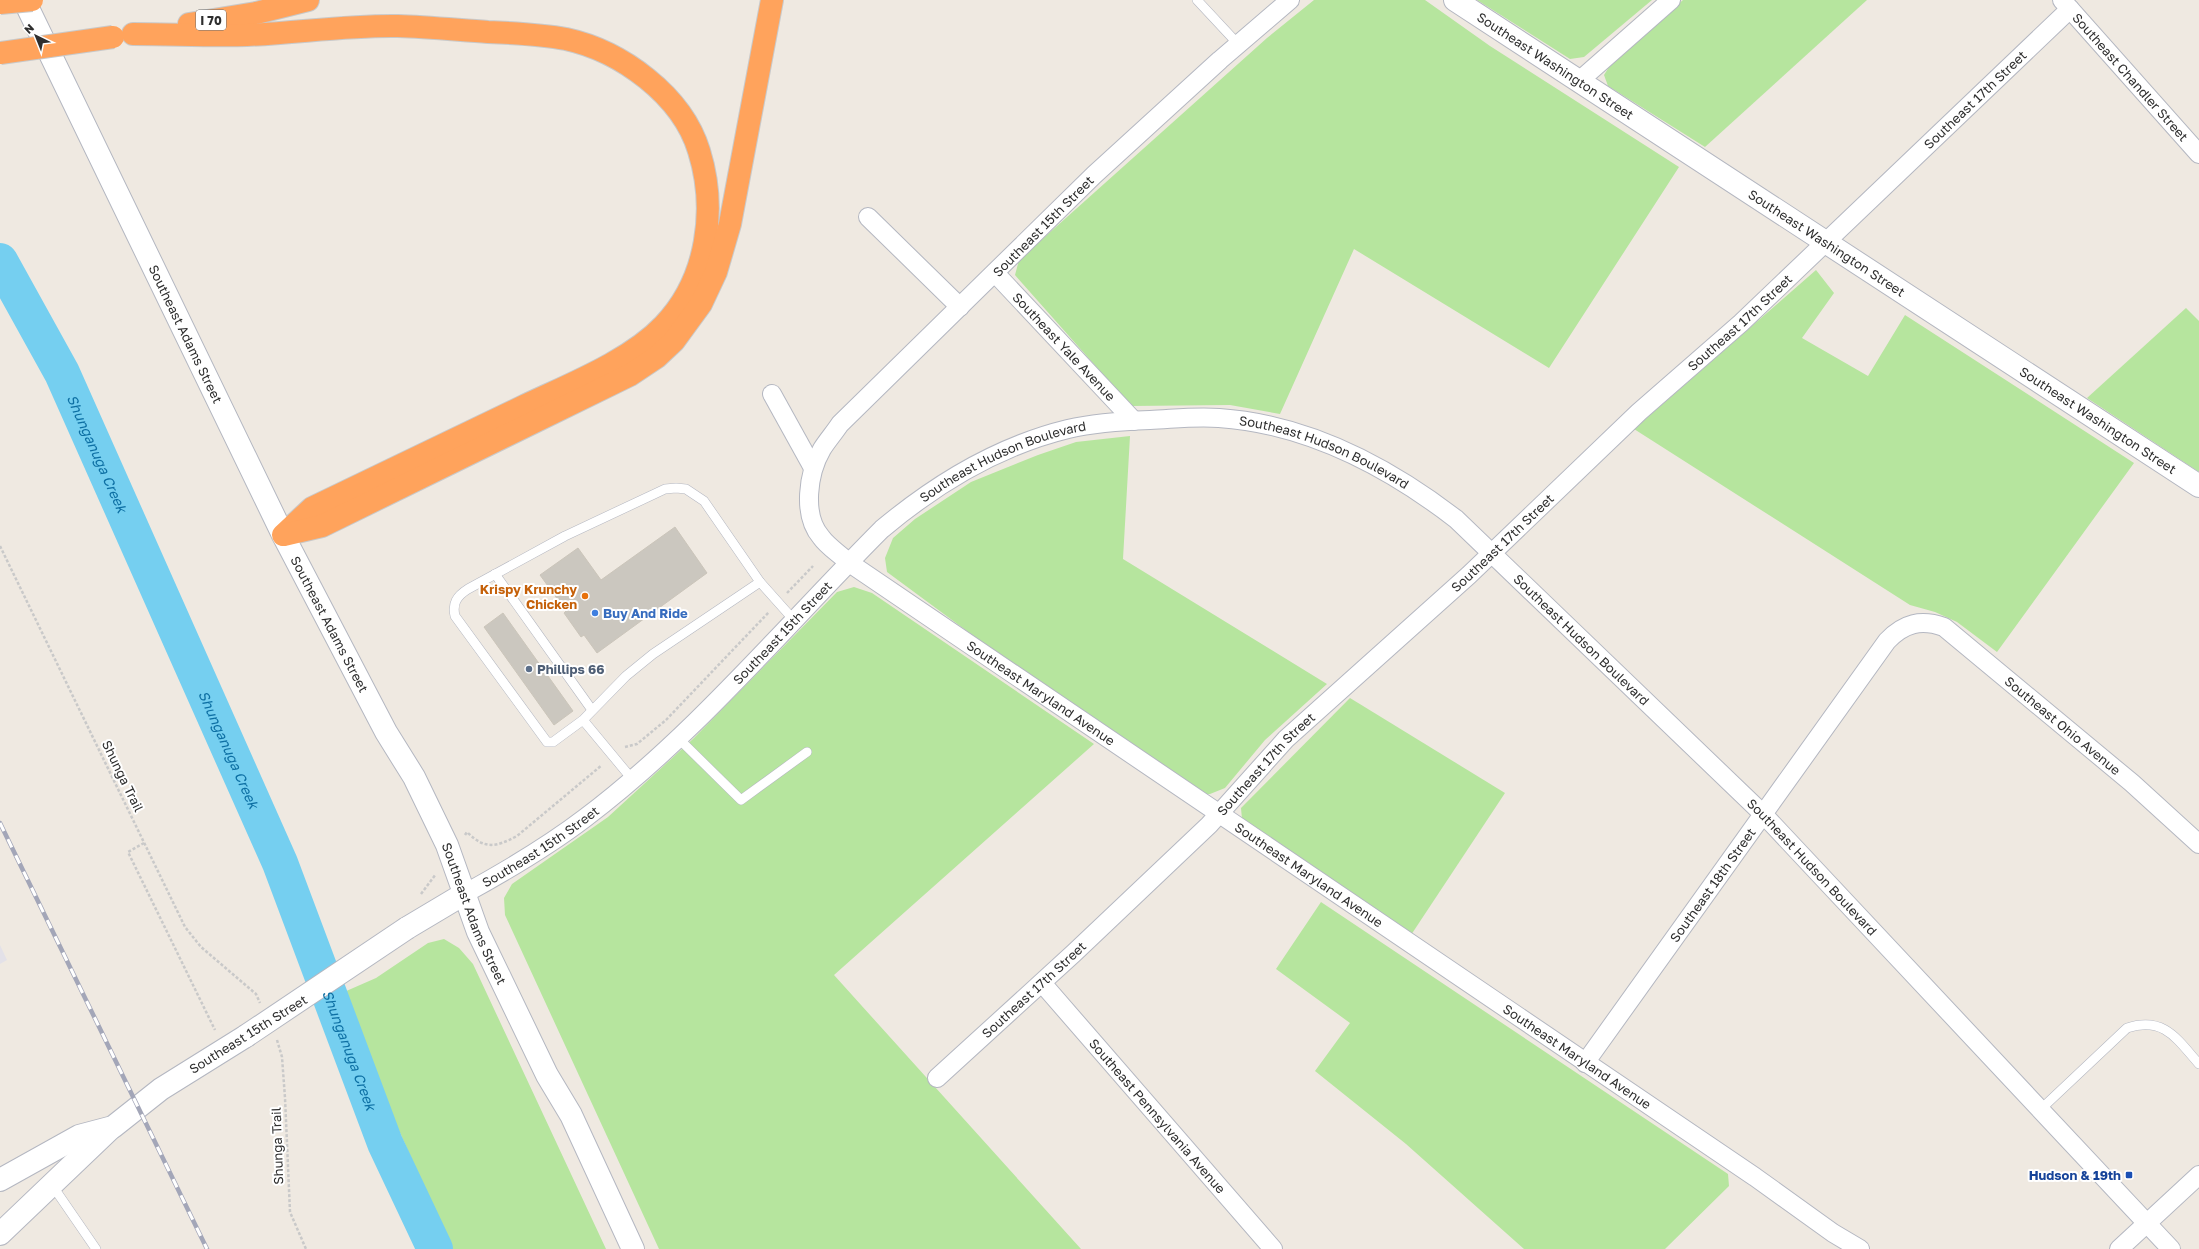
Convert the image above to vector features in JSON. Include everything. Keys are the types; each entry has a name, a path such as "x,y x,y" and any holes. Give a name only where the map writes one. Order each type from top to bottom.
{"highway":[{"path":"0,3 32,0"},
{"name":"I 70","path":"0,53 123,36 256,13 308,0"},
{"path":"283,535 322,526 630,375 657,357 674,341 702,304 716,272 730,224 772,0"},
{"path":"123,36 246,35 396,26 540,35 567,40 617,59 644,77 661,92 683,118 697,144 706,172 709,200 708,232 694,278 684,300 664,325 644,342 584,377 312,508 283,535"}],"street":[{"name":"Southeast Adams Street","path":"24,0 283,535 386,732 414,777 447,845 478,932 547,1075 571,1115 633,1249"},
{"name":"Southeast 15th Street","path":"813,468 822,449 840,424 1094,175 1238,44 1290,0"},
{"name":"Southeast Washington Street","path":"1455,0 2199,486"},
{"path":"1579,81 1671,0"},
{"name":"Southeast Chandler Street","path":"2066,5 2199,154"},
{"name":"Southeast 17th Street","path":"936,1078 1042,983 1218,814 1286,739 1492,554 1639,412 1741,323 1825,243 2066,5"},
{"path":"868,217 960,307"},
{"name":"Southeast Yale Avenue","path":"995,273 1134,421"},
{"path":"772,394 813,468"},
{"name":"Southeast Hudson Boulevard","path":"848,562 882,529 914,503 950,478 988,458 1027,442 1069,429 1134,421 1219,418 1262,425 1305,436 1352,454 1384,470 1420,492 1456,519 1763,814 2171,1249"},
{"name":"Southeast Maryland Avenue","path":"813,468 808,509 813,524 821,537 848,562 1860,1249"},
{"name":"Southeast 15th Street","path":"0,1180 80,1136 112,1127 161,1089 246,1036 407,928 464,894 505,872 559,836 632,779 678,738 848,562"},
{"name":"Southeast 18th Street","path":"1586,1063 1887,641 1896,632 1907,625 1919,622"},
{"name":"Southeast Ohio Avenue","path":"1919,622 1931,623 1944,627 2132,782 2199,844"},
{"name":"Southeast Pennsylvania Avenue","path":"1042,983 1273,1249"},
{"path":"4,1224 52,1185 112,1127"},
{"path":"2119,1249 2199,1175"}],"lane":[{"path":"1197,0 1238,44"},
{"path":"760,582 653,654 626,676 583,720 553,742 547,742 455,616 453,609 460,594 495,574 566,536 658,492 665,489 676,488 686,489 704,501 760,582 793,619"},
{"path":"495,574 592,710"},
{"path":"583,720 632,779"},
{"path":"678,738 741,800 807,752"},
{"path":"2040,1110 2127,1028 2140,1024 2158,1025 2170,1032 2199,1064"},
{"path":"52,1185 96,1249"}],"path":[{"name":"Shunga Trail","path":"0,546 144,843 191,936 256,994"},
{"path":"144,843 128,852 216,1030"},
{"name":"Shunga Trail","path":"277,1039 282,1057 290,1212 306,1249"}],"shaded area":[{"path":"0,945 7,960 0,964"}],"green space":[{"path":"1314,0 1425,0 1490,46 1679,167 1549,368 1354,249 1280,414 1230,405 1131,406 1015,275 1019,260 1267,38"},
{"path":"1477,0 1652,0 1584,57 1570,59"},
{"path":"1683,0 1867,0 1705,147 1608,86 1604,75 1614,59"},
{"path":"1816,270 1834,293 1802,338 1868,376 1905,315 2134,463 1997,652 1957,622 1935,612 1910,605 1634,429"},
{"path":"2186,308 2199,321 2199,472 2087,398"},
{"path":"1130,436 1123,559 1327,684 1265,740 1225,788 1210,794 1189,795 887,572 885,558 893,538 915,519 971,482 1038,455 1076,442"},
{"path":"854,587 872,593 1094,744 834,975 1081,1249 659,1249 505,915 504,898 512,884 608,817 694,738 837,592"},
{"path":"1350,698 1505,793 1411,935 1242,819 1241,808"},
{"path":"1321,902 1728,1174 1729,1186 1665,1249 1524,1249 1406,1144 1315,1071 1350,1023 1276,969"},
{"path":"444,939 459,948 473,964 606,1249 452,1249 380,1088 344,992 376,978 428,943"}],"building":[{"path":"675,527 707,573 597,653 584,635 581,637 564,613 566,611 540,575 578,548 601,580"},
{"name":"Phillips 66","path":"503,613 573,711 554,725 484,627"}],"waterway":[{"name":"Shunganuga Creek","path":"0,261 62,373 280,863 385,1143 435,1249"}],"railway":[{"path":"0,823 207,1249"}],"place":[{"name":"Krispy Krunchy Chicken","path":"585,596"},
{"name":"Buy And Ride","path":"595,613"},
{"name":"Phillips 66","path":"529,669"},
{"name":"Hudson & 19th","path":"2129,1175"}]}
